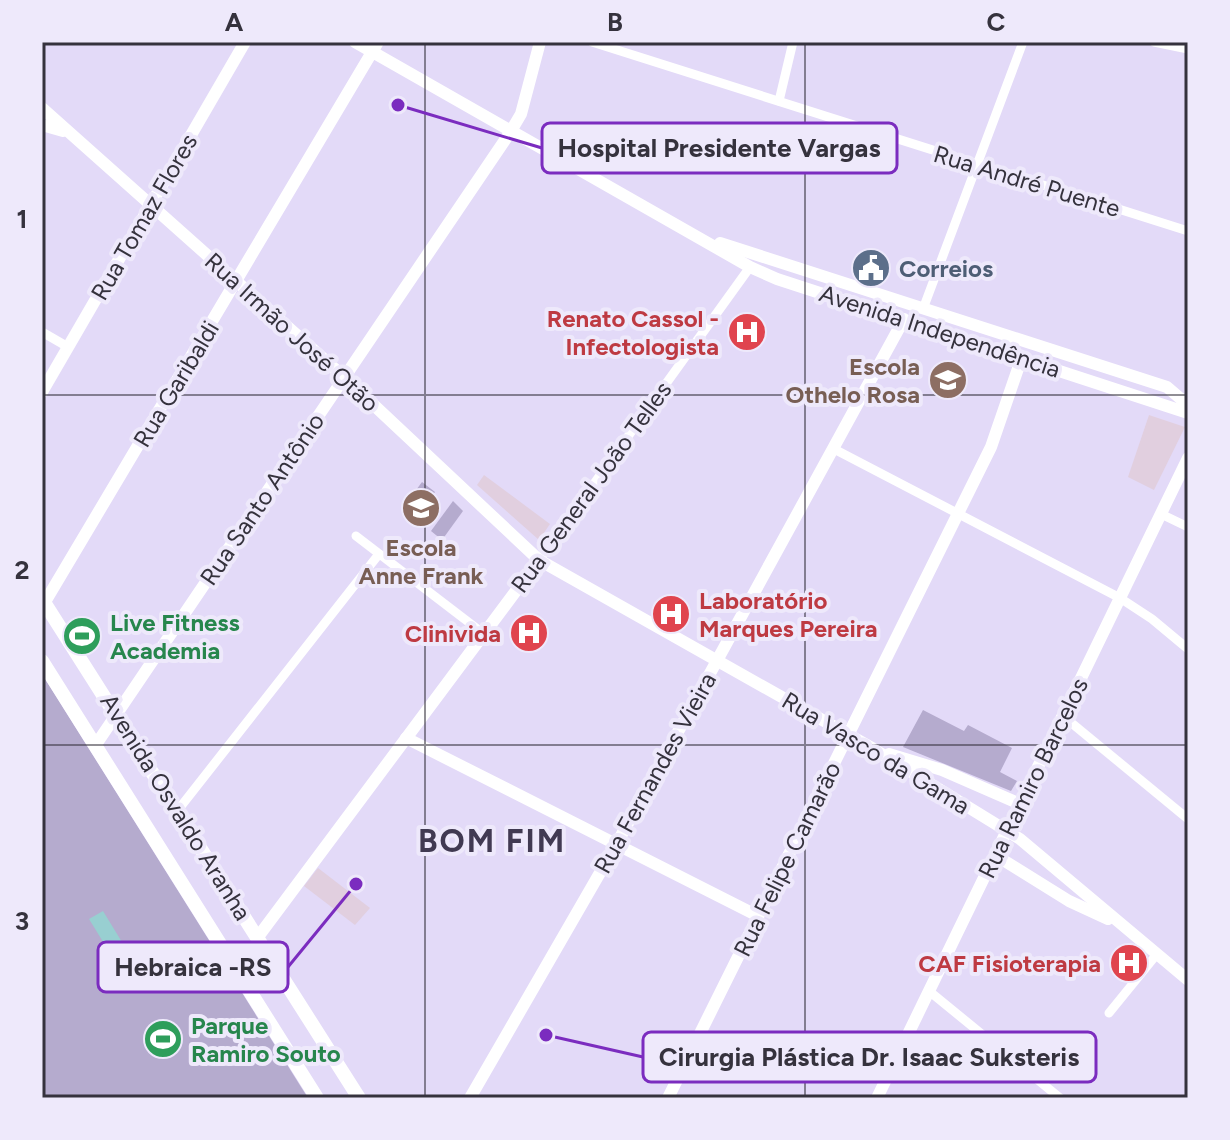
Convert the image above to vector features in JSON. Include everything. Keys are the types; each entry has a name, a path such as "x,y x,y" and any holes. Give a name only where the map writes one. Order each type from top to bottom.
{"main road":[{"name":"Avenida Osvaldo Aranha","path":"43,603 117,713 359,1098"},
{"name":"Avenida Osvaldo Aranha","path":"42,661 317,1098"}],"street":[{"name":"Rua Tomaz Flores","path":"42,392 245,42"},
{"name":"Avenida Independência","path":"355,42 376,47 511,131 750,267 777,279 1188,413"},
{"name":"Rua Santo Antônio","path":"95,746 511,131 521,114 540,42"},
{"name":"Rua André Puente","path":"592,42 1188,231"},
{"path":"779,101 793,42"},
{"path":"923,309 1023,42"},
{"path":"1154,42 1188,49"},
{"name":"Rua Garibaldi","path":"43,603 376,47"},
{"name":"Rua Irmão José Otão","path":"42,108 345,378 539,560"},
{"path":"42,125 66,132"},
{"name":"Avenida Independência","path":"697,236 1167,387 1188,405"},
{"name":"Rua General João Telles","path":"258,937 539,560 750,267"},
{"name":"Rua Fernandes Vieira","path":"470,1098 616,845 904,319"},
{"path":"42,332 68,347"},
{"name":"Rua Felipe Camarão","path":"668,1098 991,447 1022,357"},
{"path":"834,449 1120,598 1188,649"},
{"name":"Rua Ramiro Barcelos","path":"877,1098 1188,458"},
{"path":"1161,514 1188,527"},
{"path":"356,536 484,634"},
{"path":"178,810 379,554"},
{"name":"Rua Vasco da Gama","path":"539,560 872,748 1020,839 1188,980"},
{"path":"1063,716 1188,819"},
{"path":"406,738 758,916"},
{"path":"872,748 942,770 1018,809"},
{"path":"997,852 1069,901 1122,925"},
{"path":"1109,1013 1157,954"},
{"path":"929,991 1049,1094 1060,1098"}],"shaded area":[{"path":"1149,415 1185,427 1154,490 1128,477"},
{"path":"484,475 550,524 539,540 477,485"},
{"path":"422,482 435,492 415,518 402,509"},
{"path":"453,501 463,511 442,540 431,531"},
{"path":"42,674 308,1098 42,1098"},
{"path":"923,710 964,731 968,725 1012,748 1000,772 1017,781 1011,791 903,747"},
{"path":"318,868 370,908 355,925 304,886"},
{"path":"103,911 125,947 119,951 123,958 135,952 139,959 121,971 89,919"}],"place":[{"name":"Hospital Presidente Vargas","path":"398,105"},
{"name":"Correios","path":"871,268"},
{"name":"Renato Cassol - Infectologista","path":"747,332"},
{"name":"Escola Othelo Rosa","path":"948,380"},
{"name":"Escola Anne Frank","path":"421,508"},
{"name":"Laboratório Marques Pereira","path":"671,614"},
{"name":"Clinivida","path":"529,633"},
{"name":"Live Fitness Academia","path":"82,636"},
{"name":"Hebraica -RS","path":"356,884"},
{"name":"CAF Fisioterapia","path":"1129,963"},
{"name":"Cirurgia Plástica Dr. Isaac Suksteris","path":"546,1035"},
{"name":"Parque Ramiro Souto","path":"163,1039"}],"district":[{"name":"BOM FIM","path":"492,841"}]}
